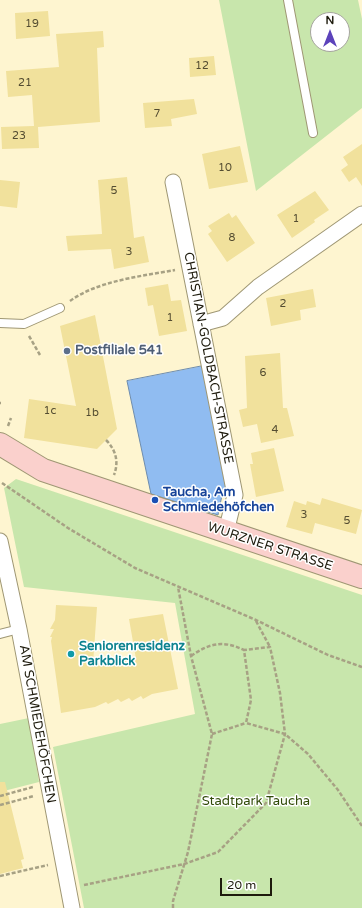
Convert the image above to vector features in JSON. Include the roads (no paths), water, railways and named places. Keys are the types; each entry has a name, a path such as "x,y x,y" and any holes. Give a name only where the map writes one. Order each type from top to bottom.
{"street":[{"name":"CHRISTIAN-GOLDBACH-STRASSE","path":"174,182 235,495 226,532"},
{"path":"201,324 223,318 258,287 362,214"},
{"name":"WURZNER STRASSE","path":"4,435 43,470 362,577"},
{"name":"AM SCHMIEDEHÖFCHEN","path":"0,541 19,629 44,789 72,908"}],"lane":[{"path":"288,0 313,133"},
{"path":"0,323 24,324 60,308"},
{"path":"0,634 19,629"}],"water":[{"path":"203,366 228,496 222,495 218,515 151,494 127,381"}],"place":[{"name":"Postfiliale 541","path":"67,351"},
{"name":"Taucha, Am Schmiedehöfchen","path":"155,500"},
{"name":"Seniorenresidenz Parkblick","path":"71,654"}],"park label":[{"name":"Stadtpark Taucha","path":"256,802"}]}
